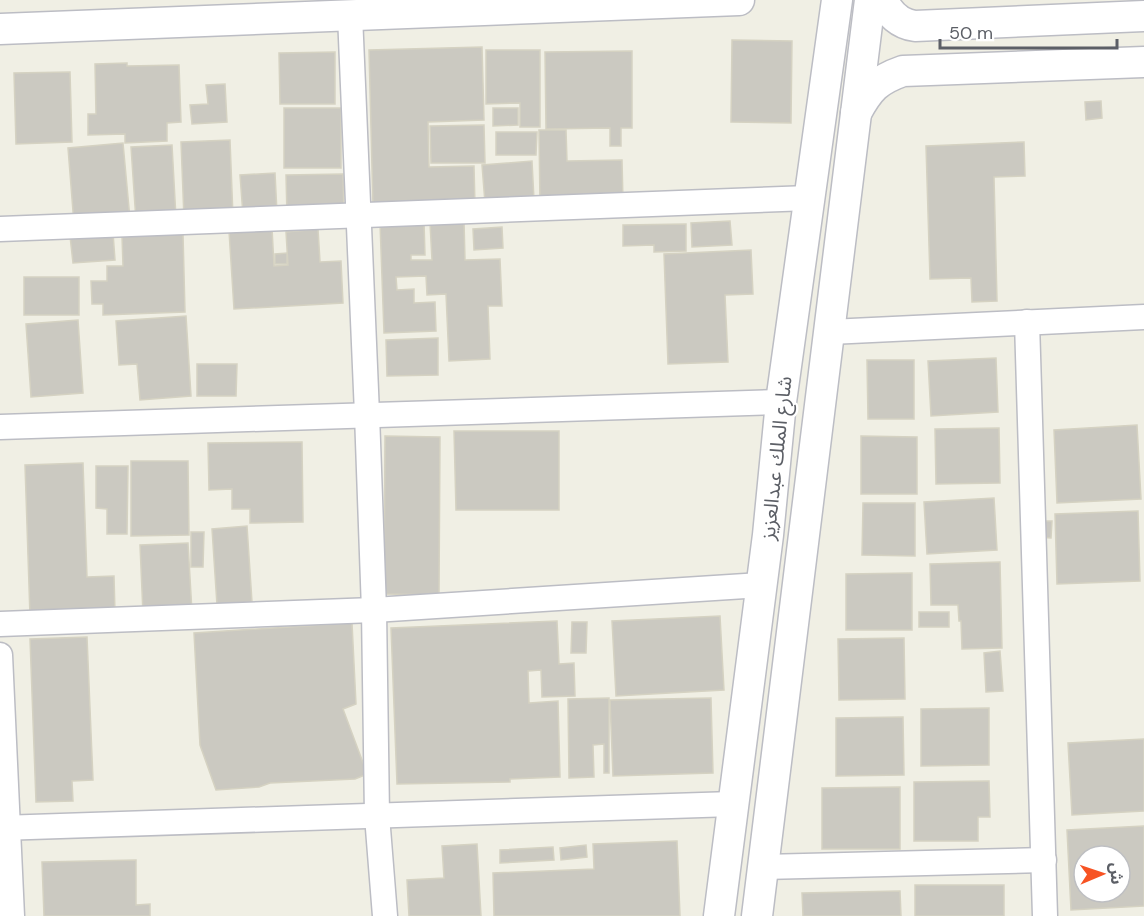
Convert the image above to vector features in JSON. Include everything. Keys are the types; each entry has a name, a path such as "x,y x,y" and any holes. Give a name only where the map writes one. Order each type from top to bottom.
{"street":[{"path":"0,29 739,0"},
{"name":"شارع الملك عبدالعزيز","path":"719,916 761,585 781,402 837,0"},
{"name":"شارع الملك عبدالعزيز","path":"757,916 870,0"},
{"path":"883,0 896,18 905,24 915,26 1144,16"},
{"path":"350,15 360,216 374,610 377,816 385,916"},
{"path":"855,116 866,95 876,84 888,76 903,71 1144,62"},
{"path":"0,228 809,198"},
{"path":"830,332 1144,317"},
{"path":"1028,322 1045,916"},
{"path":"0,427 781,402"},
{"path":"0,624 374,610 761,585"},
{"path":"0,655 4,827 12,916"},
{"path":"4,827 733,804"},
{"path":"763,867 1044,860"}],"building":[{"path":"732,40 792,41 791,123 731,122"},
{"path":"482,47 484,120 428,122 429,167 474,166 475,206 373,208 369,50"},
{"path":"486,50 540,50 540,127 520,127 520,103 486,104"},
{"path":"632,51 632,128 621,128 621,146 610,146 610,128 546,129 545,52"},
{"path":"335,52 335,104 280,104 279,53"},
{"path":"127,63 127,66 179,65 181,122 167,123 167,141 125,143 125,134 88,135 88,114 96,114 95,64"},
{"path":"70,72 72,142 16,144 14,73"},
{"path":"225,84 227,122 192,124 190,105 208,104 206,85"},
{"path":"1101,101 1102,118 1086,120 1085,102"},
{"path":"284,108 341,108 341,168 284,168"},
{"path":"493,108 518,108 518,125 493,126"},
{"path":"484,125 485,163 431,163 430,126"},
{"path":"539,130 566,130 567,161 622,160 623,202 540,204"},
{"path":"496,132 537,132 536,155 496,155"},
{"path":"230,140 233,217 184,218 181,142"},
{"path":"1024,142 1025,176 994,177 997,301 972,302 971,278 930,279 926,146"},
{"path":"123,143 130,219 74,224 68,148"},
{"path":"172,145 176,218 136,221 131,147"},
{"path":"532,161 534,200 485,203 482,165"},
{"path":"275,173 277,213 243,215 240,175"},
{"path":"343,174 344,214 287,216 286,175"},
{"path":"464,221 465,260 500,259 502,306 488,306 490,359 449,361 446,294 427,295 426,276 396,277 397,290 414,289 414,303 435,302 436,331 384,333 380,223 424,222 425,255 411,255 411,260 432,260 430,223"},
{"path":"730,221 732,245 692,247 691,223"},
{"path":"686,224 686,251 654,252 654,245 623,246 623,225"},
{"path":"502,227 503,248 474,250 473,229"},
{"path":"272,228 274,266 288,265 286,232 318,229 320,262 341,261 343,303 234,309 229,231"},
{"path":"113,233 115,260 73,263 70,236"},
{"path":"183,234 185,312 103,315 103,304 92,304 91,281 107,281 107,266 123,266 122,236"},
{"path":"751,250 753,294 725,295 728,362 668,364 664,254"},
{"path":"287,253 287,264 275,264 275,254"},
{"path":"24,277 79,277 79,315 24,315"},
{"path":"186,316 191,396 140,400 137,364 119,365 116,321"},
{"path":"78,320 83,393 31,397 26,324"},
{"path":"438,338 438,375 387,376 386,340"},
{"path":"996,358 998,412 931,416 928,361"},
{"path":"867,360 914,360 914,419 868,419"},
{"path":"197,364 237,364 236,396 197,396"},
{"path":"1137,425 1141,499 1057,503 1054,430"},
{"path":"999,428 1000,483 936,484 935,429"},
{"path":"454,431 559,431 559,510 456,510"},
{"path":"385,436 440,437 439,595 384,594"},
{"path":"861,436 917,437 917,494 861,494"},
{"path":"302,442 303,522 250,523 250,509 232,509 232,489 209,490 208,443"},
{"path":"131,461 188,461 189,535 131,536"},
{"path":"83,463 87,577 114,576 115,613 30,616 25,465"},
{"path":"96,466 128,466 127,534 107,534 107,509 96,508"},
{"path":"994,498 997,550 927,554 924,502"},
{"path":"863,503 915,503 915,556 862,555"},
{"path":"1138,511 1140,581 1057,584 1055,514"},
{"path":"1038,521 1052,521 1051,538 1037,537"},
{"path":"247,526 252,602 217,605 212,529"},
{"path":"191,532 204,532 203,567 191,567"},
{"path":"188,543 192,612 143,614 140,545"},
{"path":"1000,562 1002,648 962,649 958,605 931,605 930,564"},
{"path":"912,573 912,630 846,630 846,574"},
{"path":"919,612 949,612 949,627 919,627"},
{"path":"720,616 724,690 616,696 612,621"},
{"path":"557,621 559,664 574,663 575,696 542,697 541,670 528,671 529,703 558,701 560,777 510,779 510,782 397,784 391,628"},
{"path":"572,622 587,622 586,653 571,653"},
{"path":"352,623 356,704 343,709 365,768 365,775 355,779 270,783 259,787 216,790 200,745 194,633"},
{"path":"87,637 93,780 72,781 73,801 36,802 30,639"},
{"path":"904,638 905,699 839,700 838,639"},
{"path":"1000,651 1003,691 986,692 984,653"},
{"path":"609,698 609,773 604,773 604,744 593,745 594,777 569,778 568,699"},
{"path":"711,698 713,773 613,776 610,700"},
{"path":"989,708 989,765 921,766 921,709"},
{"path":"903,717 904,775 836,776 836,718"},
{"path":"1144,739 1144,811 1072,815 1068,743"},
{"path":"989,781 990,817 978,817 978,841 914,841 914,782"},
{"path":"900,787 900,849 822,849 822,788"},
{"path":"1144,826 1144,906 1071,910 1067,830"},
{"path":"677,841 680,916 494,916 493,873 594,869 593,844"},
{"path":"477,844 481,916 409,916 407,880 444,878 442,846"},
{"path":"586,845 587,857 561,860 560,848"},
{"path":"553,847 554,860 500,863 500,850"},
{"path":"136,860 136,905 150,904 150,916 44,916 42,862"},
{"path":"915,885 1004,885 1004,916 915,916"},
{"path":"900,891 901,916 803,916 802,893"}]}
